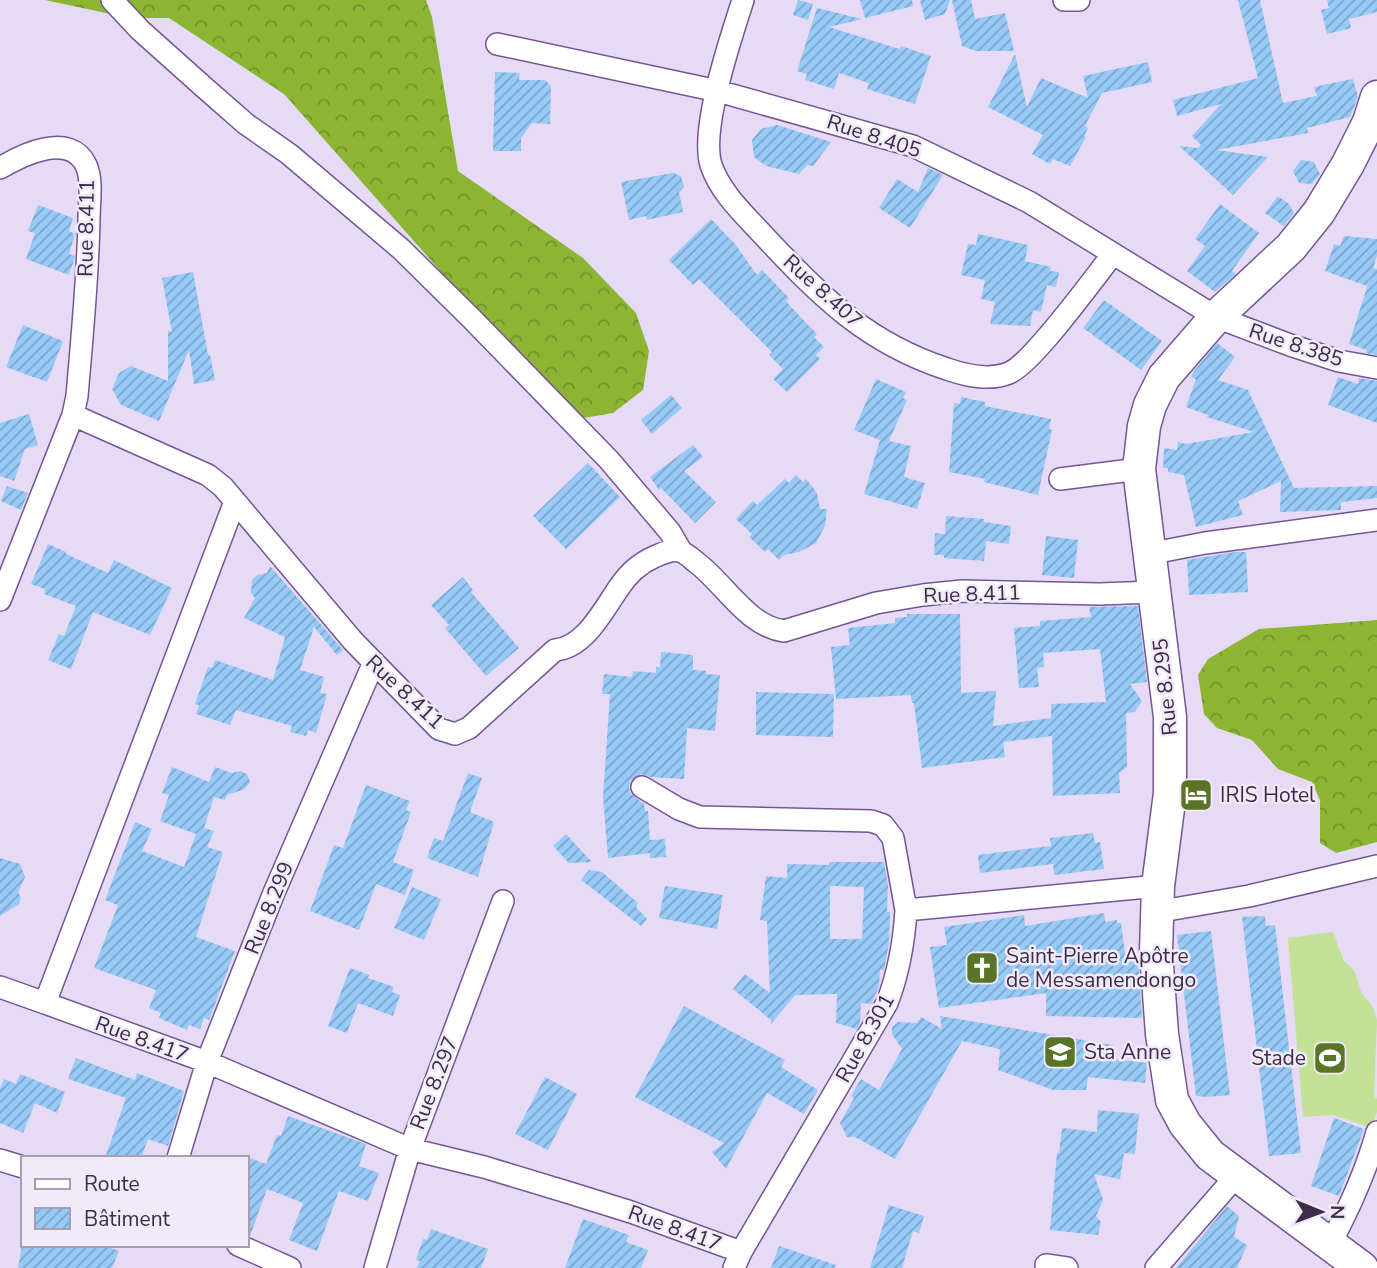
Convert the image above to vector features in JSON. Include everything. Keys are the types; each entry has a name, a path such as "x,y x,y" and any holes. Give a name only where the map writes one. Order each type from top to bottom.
{"street":[{"path":"112,0 140,30 246,124 289,154 419,267 609,460 670,532 681,551"},
{"name":"Rue 8.407","path":"743,0 725,60 708,135 711,164 726,194 808,284 845,316 887,344 922,361 961,373 993,378 1013,372 1032,356 1113,254"},
{"path":"1064,0 1079,0"},
{"name":"Rue 8.405","path":"497,44 718,91 913,146 1029,202 1216,317"},
{"name":"Rue 8.295","path":"1362,1268 1210,1155 1185,1124 1172,1100 1162,1034 1156,952 1157,899 1170,793 1170,717 1139,469 1144,426 1150,405 1164,377 1216,317 1291,247 1319,212 1348,164 1369,122 1377,97"},
{"name":"Rue 8.411","path":"0,168 39,149 54,147 74,153 85,163 88,171 89,236 77,396 73,415 208,475 222,487 374,662 439,729 455,734 469,729 555,650 567,650 594,625 627,574 650,559 670,551 681,551 707,571 758,621 771,629 784,631 876,603 923,595 962,591 1100,594 1153,592"},
{"name":"Rue 8.385","path":"1216,317 1290,345 1377,368"},
{"path":"0,600 73,415"},
{"path":"1060,479 1139,469"},
{"path":"45,1003 234,504"},
{"path":"1148,554 1205,543 1377,520"},
{"name":"Rue 8.299","path":"179,1156 207,1062 273,895 374,662"},
{"name":"Rue 8.301","path":"642,787 679,809 700,817 872,821 883,825 893,838 906,910 904,945 896,980 887,1003 738,1260"},
{"path":"906,910 1249,896 1377,866"},
{"name":"Rue 8.297","path":"375,1268 410,1149 503,901"},
{"name":"Rue 8.417","path":"0,987 207,1062 410,1149 484,1167 594,1200 738,1260"},
{"path":"1330,1244 1349,1206 1377,1132"},
{"path":"0,1160 21,1166"},
{"path":"1156,1268 1237,1175"},
{"path":"243,1247 290,1268"}],"green space":[{"path":"45,0 426,0 432,17 458,171 583,258 636,313 649,351 643,390 613,413 572,420 284,94 169,18 129,18"},
{"path":"1377,620 1377,842 1336,853 1320,843 1320,800 1312,782 1278,769 1252,740 1217,728 1204,714 1198,675 1208,659 1259,629"},
{"path":"1333,932 1344,961 1354,970 1362,994 1373,1007 1377,1020 1374,1096 1377,1099 1377,1111 1372,1128 1333,1115 1303,1117 1288,938"}],"building":[{"path":"798,0 813,4 808,20 793,15"},
{"path":"860,0 912,0 913,6 865,18"},
{"path":"920,0 950,0 945,14 925,20"},
{"path":"952,0 971,0 975,19 1005,13 1014,51 976,51 962,46"},
{"path":"1238,0 1260,0 1283,103 1317,96 1314,87 1353,79 1358,97 1350,117 1307,128 1308,133 1216,150 1268,157 1233,195 1179,146 1198,148 1201,145 1192,136 1221,104 1177,116 1173,100 1258,78"},
{"path":"1327,0 1377,0 1377,12 1349,19 1351,28 1327,34 1321,10 1329,8"},
{"path":"817,8 862,19 829,27 931,56 915,104 867,89 869,83 839,73 834,89 805,80 807,74 797,71"},
{"path":"1015,54 1027,107 1041,78 1088,98 1083,76 1148,62 1152,82 1102,93 1085,126 1088,128 1084,136 1086,137 1070,166 1053,159 1050,164 1032,154 1043,135 988,107"},
{"path":"495,72 520,73 519,80 545,80 551,86 550,124 532,123 521,138 521,151 493,151"},
{"path":"777,125 831,142 813,166 807,165 799,174 766,166 754,157 752,140 761,129"},
{"path":"1301,160 1314,162 1320,174 1312,184 1299,183 1293,171"},
{"path":"928,168 943,175 910,228 879,208 897,179 918,192"},
{"path":"673,173 681,176 684,187 679,192 683,212 647,220 646,216 629,220 621,182"},
{"path":"1278,196 1289,204 1294,213 1284,226 1265,213"},
{"path":"1220,204 1259,233 1232,271 1236,274 1215,292 1187,271 1205,246 1195,239"},
{"path":"38,205 73,218 69,231 75,234 69,254 75,256 69,275 26,259 35,233 28,231"},
{"path":"711,219 735,244 757,275 762,270 789,298 786,301 817,334 814,337 824,347 816,355 820,359 787,392 773,379 783,369 769,355 772,352 699,279 693,285 669,260"},
{"path":"978,234 1028,245 1025,261 1051,267 1050,271 1059,272 1056,287 1047,285 1041,312 1033,310 1030,326 990,324 995,302 981,299 985,280 961,275 968,244 976,245"},
{"path":"1344,236 1377,239 1377,256 1367,286 1325,271 1334,244 1340,246"},
{"path":"1373,268 1377,269 1377,355 1366,353 1367,350 1349,344"},
{"path":"193,272 215,380 194,384 189,350 159,421 121,405 112,389 119,373 131,366 168,381 168,331 172,332 162,278"},
{"path":"1104,300 1162,341 1141,370 1083,328"},
{"path":"23,325 63,341 47,382 6,367"},
{"path":"1217,343 1235,357 1218,380 1248,390 1294,488 1377,486 1377,498 1341,502 1341,510 1280,512 1281,481 1238,501 1243,515 1196,527 1184,475 1168,472 1168,468 1163,468 1164,448 1177,450 1178,442 1186,444 1254,432 1207,417 1208,415 1186,407 1196,379 1191,377"},
{"path":"1338,377 1358,384 1359,378 1377,381 1377,423 1328,405"},
{"path":"876,379 906,392 903,398 907,400 889,441 911,446 904,477 925,483 917,509 864,494 880,440 854,430"},
{"path":"671,395 682,408 652,434 641,420"},
{"path":"961,397 985,402 985,406 1051,419 1049,429 1052,430 1038,495 984,482 985,479 949,472 954,403 960,404"},
{"path":"29,414 38,445 25,449 14,481 0,476 0,423"},
{"path":"693,445 703,457 684,471 716,502 695,523 661,488 659,490 650,477"},
{"path":"588,463 620,497 566,549 533,516"},
{"path":"796,475 803,482 806,479 817,493 820,509 827,509 825,526 816,543 799,552 784,555 779,560 768,549 765,552 749,537 752,534 736,519 753,501 757,505 785,479 789,483"},
{"path":"7,486 28,493 21,510 1,501"},
{"path":"946,516 984,519 984,522 1011,526 1009,544 986,541 984,561 934,555 935,533 945,534"},
{"path":"1046,536 1078,540 1074,578 1042,575"},
{"path":"48,544 108,573 114,560 172,588 150,635 93,612 71,669 48,660 59,634 64,636 76,606 44,594 45,589 31,584"},
{"path":"1246,552 1248,592 1189,595 1187,560"},
{"path":"270,566 343,650 337,655 314,627 300,670 324,677 320,693 327,694 316,733 308,730 306,736 290,732 292,726 236,710 230,725 196,714 199,705 195,704 208,667 212,668 215,660 273,680 285,637 244,618 255,598 251,593 252,580 257,575 267,573"},
{"path":"463,577 473,590 471,592 519,648 486,676 445,628 449,625 431,605"},
{"path":"1138,606 1147,682 1130,684 1142,701 1135,712 1126,713 1127,767 1119,773 1120,793 1053,796 1052,736 1003,742 1005,757 922,768 911,695 836,699 831,647 850,645 848,628 895,623 895,618 907,617 907,614 960,614 961,693 996,691 993,726 1051,718 1051,704 1106,702 1100,649 1043,653 1044,667 1037,668 1039,687 1019,688 1014,628 1040,626 1040,621 1091,617 1089,607"},
{"path":"661,652 693,655 693,670 720,675 715,731 687,728 684,779 641,774 630,781 631,794 644,804 645,811 648,811 650,840 665,839 666,857 650,858 650,853 608,858 603,797 610,694 602,694 604,674 632,677 633,671 656,673 656,667 660,667"},
{"path":"756,692 834,694 833,737 756,735"},
{"path":"172,767 209,782 215,767 232,773 240,771 247,774 250,782 245,789 227,795 225,800 214,797 204,828 214,831 207,847 223,852 196,937 235,951 209,1020 204,1018 200,1029 189,1025 187,1030 159,1018 161,1013 149,1008 156,990 94,968 118,905 105,900 135,822 152,829 142,851 184,867 196,834 160,821 169,795 162,793"},
{"path":"468,773 482,778 470,812 494,822 478,877 427,858 434,838 443,841"},
{"path":"366,785 410,801 406,810 411,812 393,862 414,870 405,895 376,884 359,930 310,911 334,845 343,848"},
{"path":"1093,833 1095,843 1100,842 1104,869 1054,875 1053,864 980,873 978,855 1051,846 1050,838"},
{"path":"566,834 592,862 569,863 553,846"},
{"path":"0,858 20,864 25,877 18,892 21,898 19,904 0,916"},
{"path":"829,862 884,862 888,885 887,912 890,912 889,943 884,970 880,970 879,987 871,1004 861,1003 857,1029 836,1023 837,994 795,995 771,1024 771,1020 733,989 745,974 770,993 767,921 760,920 766,876 787,878 787,864 829,865","holes":["830,886 864,887 862,939 830,939"]},
{"path":"589,870 602,872 638,903 636,907 647,919 641,926 581,880"},
{"path":"665,886 723,895 717,929 659,918"},
{"path":"412,887 441,899 424,940 394,928"},
{"path":"1104,913 1105,922 1117,920 1117,923 1121,923 1126,960 1138,958 1142,1018 1046,1016 1046,993 939,1008 930,947 947,945 944,927 1024,915 1025,926"},
{"path":"1265,916 1266,926 1275,925 1301,1153 1269,1156 1242,917"},
{"path":"1211,931 1230,1095 1207,1097 1196,1096 1177,935"},
{"path":"350,968 394,987 392,992 400,995 393,1016 358,1003 347,1033 328,1026"},
{"path":"684,1006 785,1060 781,1067 818,1090 804,1114 767,1093 726,1169 712,1152 724,1143 635,1097"},
{"path":"940,1016 1113,1045 1111,1058 1147,1063 1145,1083 1088,1077 1086,1090 1053,1090 998,1070 1000,1049 962,1041 895,1159 855,1137 847,1137 840,1123 861,1079 879,1090 902,1049 892,1034 892,1027 898,1022 917,1023 921,1017 942,1029"},
{"path":"76,1058 135,1080 137,1073 184,1091 168,1146 148,1139 142,1156 106,1156 126,1098 68,1079"},
{"path":"20,1074 65,1092 57,1113 35,1103 23,1133 0,1123 0,1088 4,1079 16,1084"},
{"path":"545,1077 577,1094 548,1150 515,1134"},
{"path":"1098,1110 1139,1114 1135,1154 1124,1153 1120,1179 1094,1174 1103,1200 1096,1216 1101,1222 1098,1235 1050,1230 1062,1128 1097,1132"},
{"path":"288,1116 366,1144 359,1166 379,1173 368,1201 339,1191 317,1251 289,1240 303,1203 267,1189 250,1236 248,1235 248,1157 266,1164 277,1135 281,1136"},
{"path":"1334,1118 1364,1129 1339,1196 1311,1186"},
{"path":"889,1205 924,1216 919,1233 913,1231 902,1268 870,1268"},
{"path":"1227,1206 1239,1216 1234,1237 1247,1245 1237,1268 1176,1268"},
{"path":"583,1219 629,1235 626,1242 648,1250 641,1268 565,1268"},
{"path":"431,1229 488,1249 481,1268 417,1268 420,1261 416,1260 423,1239 427,1240"},
{"path":"779,1246 836,1265 835,1268 771,1268"},
{"path":"22,1247 109,1247 119,1251 112,1268 18,1268"}],"place":[{"name":"IRIS Hotel","path":"1196,795"},
{"name":"Saint-Pierre Apôtre de Messamendongo","path":"982,968"},
{"name":"Sta Anne","path":"1060,1052"},
{"name":"Stade","path":"1330,1058"}]}
